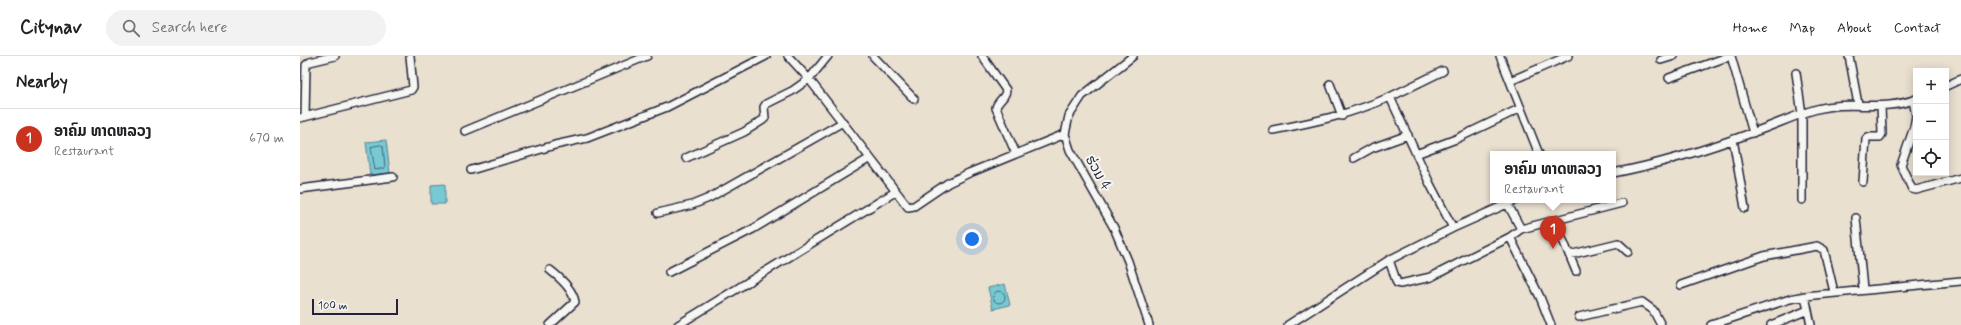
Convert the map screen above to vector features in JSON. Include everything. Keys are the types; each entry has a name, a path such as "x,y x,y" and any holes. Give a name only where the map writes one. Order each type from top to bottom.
{"street":[{"path":"335,56 310,62 306,65 303,117 411,90 413,87 410,56"},
{"path":"465,131 647,56"},
{"path":"471,170 570,141 588,138 659,110 766,56"},
{"path":"788,56 809,79 908,207 914,206 948,183 969,173 1065,134 1069,116 1082,96 1133,56"},
{"path":"686,158 744,132 765,118 764,107 766,104 792,91 809,79 828,56"},
{"path":"873,56 914,99"},
{"path":"982,56 1006,90 1006,94 996,104 996,108 1016,154"},
{"path":"1500,56 1538,151"},
{"path":"1510,80 1568,56"},
{"path":"1661,60 1674,56"},
{"path":"1669,78 1731,56 1753,133"},
{"path":"1849,56 1858,104"},
{"path":"1274,130 1342,116 1390,97 1443,71"},
{"path":"1796,73 1802,114 1802,200"},
{"path":"1949,85 1961,79"},
{"path":"1330,84 1342,116"},
{"path":"1390,97 1416,154 1453,228"},
{"path":"1616,172 1664,161 1733,140 1802,114 1831,106 1858,104 1881,106 1913,99"},
{"path":"1915,104 1916,116 1914,127 1902,165 1912,189 1916,190 1961,178"},
{"path":"1864,182 1866,139 1868,137 1880,137 1882,134 1881,106"},
{"path":"1416,154 1456,139 1521,108"},
{"path":"658,213 692,205 709,198 842,122"},
{"name":"ຮ່ວມ 4","path":"1065,134 1070,150 1114,228 1128,261 1149,325"},
{"path":"1354,158 1372,148 1408,135"},
{"path":"1733,140 1745,208"},
{"path":"670,272 753,229 870,158"},
{"path":"300,190 393,177"},
{"path":"678,325 895,192"},
{"path":"1288,325 1389,260 1507,203 1522,229"},
{"path":"1389,260 1397,283 1400,284 1431,277 1510,237 1522,229 1622,203"},
{"path":"1856,218 1863,289"},
{"path":"1555,221 1576,271"},
{"path":"1510,237 1540,297 1550,325"},
{"path":"1569,255 1618,243 1628,252"},
{"path":"1681,285 1764,256 1817,246 1824,250 1834,292"},
{"path":"550,270 560,278 574,298 575,302 550,325"},
{"path":"1710,325 1790,299 1805,296 1863,289 1961,281"},
{"path":"1805,296 1811,325"},
{"path":"1579,317 1642,302 1653,310 1661,325"},
{"path":"1771,325 1808,310"}],"water":[{"path":"386,140 390,173 370,175 366,142"},
{"path":"445,184 445,204 431,204 431,185"},
{"path":"1005,284 1010,305 993,309 988,288"}],"place":[{"name":"ອາຄົມ ທາດຫລວງ","path":"1553,249"}]}
